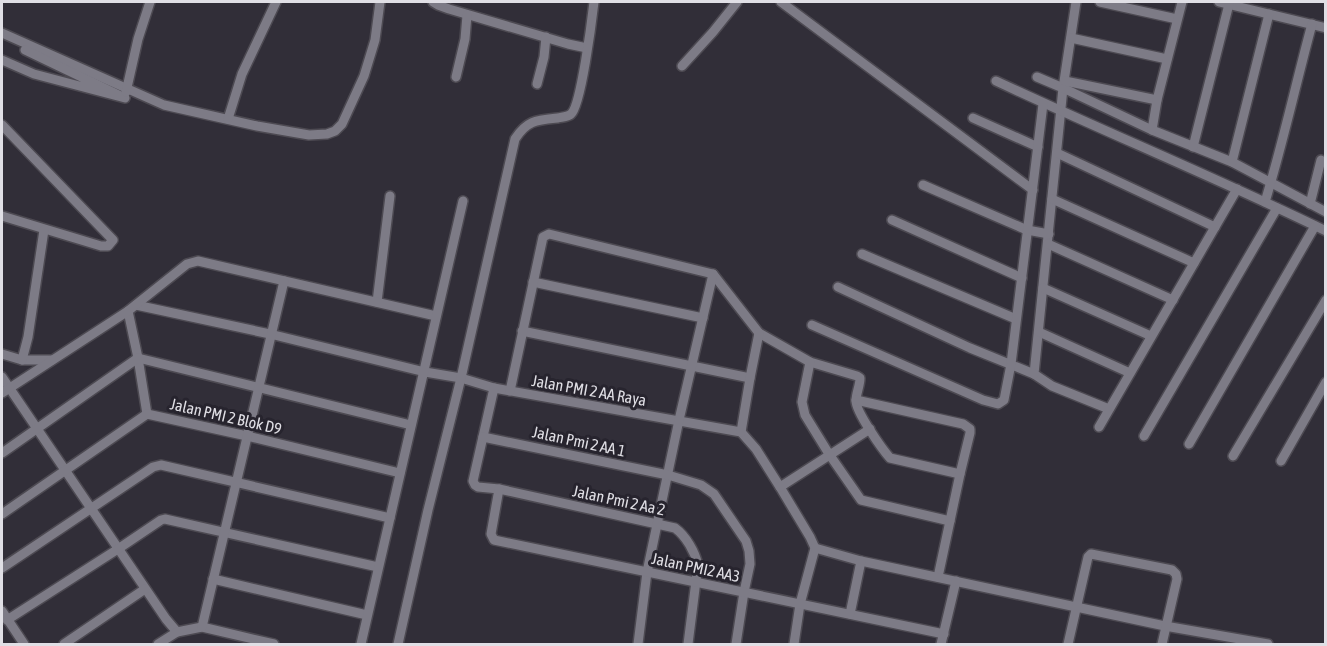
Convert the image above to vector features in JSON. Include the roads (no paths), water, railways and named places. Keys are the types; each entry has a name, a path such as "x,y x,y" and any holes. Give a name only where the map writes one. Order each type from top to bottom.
{"street":[{"path":"125,98 138,39 150,2"},
{"path":"228,119 242,74 276,2"},
{"path":"2,33 164,105 309,135 327,134 335,131 342,124 364,76 375,40 380,2"},
{"path":"433,2 467,15 587,48"},
{"path":"398,645 428,510 462,378 515,139 525,125 573,113 585,67 594,2"},
{"path":"682,66 736,2"},
{"path":"781,2 1033,190"},
{"path":"1034,374 1064,84 1076,2"},
{"path":"1100,2 1177,20"},
{"path":"1152,130 1157,100 1182,2"},
{"path":"1193,147 1224,3 1326,28"},
{"path":"1232,162 1269,14"},
{"path":"456,77 465,39 467,15"},
{"path":"1265,202 1312,24"},
{"path":"537,84 546,37"},
{"path":"1071,38 1167,59"},
{"path":"2,39 125,98"},
{"path":"2,60 34,74 125,98"},
{"path":"1037,76 1064,84 1157,100"},
{"path":"996,81 1326,231"},
{"path":"1064,84 1152,130 1232,162 1326,212"},
{"path":"812,325 983,400 998,404 1004,400 1011,364 1043,104"},
{"path":"974,118 1038,147"},
{"path":"2,125 113,240 108,246 102,246 2,216"},
{"path":"1057,153 1215,227"},
{"path":"1311,204 1320,159"},
{"path":"923,185 1048,239 1173,300"},
{"path":"1099,427 1237,189"},
{"path":"377,302 390,196"},
{"path":"1052,199 1194,263"},
{"path":"361,645 463,201"},
{"path":"1144,436 1277,208"},
{"path":"892,220 1022,278"},
{"path":"1189,444 1315,226"},
{"path":"22,360 44,230"},
{"path":"510,391 543,237 549,234 713,274 759,333 810,362 860,378 857,406 890,458 960,474"},
{"path":"862,254 1016,320"},
{"path":"5,390 132,308 186,264 198,261 436,316"},
{"path":"638,645 647,572 713,274"},
{"path":"202,627 284,281"},
{"path":"533,282 703,318"},
{"path":"838,287 970,348 1034,374 1052,386 1109,409"},
{"path":"1043,288 1152,336"},
{"path":"1233,456 1324,306"},
{"path":"132,308 147,414"},
{"name":"Jalan PMI 2 AA Raya","path":"132,308 270,334 425,372 462,378 495,388 741,432"},
{"path":"522,331 750,378"},
{"path":"1039,332 1130,374"},
{"path":"759,333 741,432 756,449 815,548 800,604 794,645"},
{"path":"2,354 22,360 52,360"},
{"path":"2,453 138,358 411,426"},
{"path":"810,362 802,409 829,454 861,500 950,521"},
{"path":"2,377 5,390 37,429 145,589 177,632"},
{"path":"1281,461 1326,382"},
{"path":"483,437 495,388"},
{"path":"856,400 963,424 970,429 938,577"},
{"name":"Jalan PMI 2 Blok D9","path":"2,514 147,414 400,473"},
{"path":"780,487 870,429"},
{"name":"Jalan Pmi 2 AA 1","path":"483,437 668,475 701,485 714,494 746,541 749,551 750,564 735,645"},
{"name":"Jalan Pmi 2 Aa 2","path":"483,437 473,481 478,487 499,489 657,523 681,532 696,556 698,565 688,645"},
{"path":"2,568 153,467 161,465 390,518"},
{"name":"Jalan PMI2 AA3","path":"499,489 491,534 494,540 944,634"},
{"path":"8,620 165,519 378,567"},
{"path":"815,548 861,561 1166,626 1268,645"},
{"path":"1068,645 1088,557 1091,554 1172,570 1176,574 1177,579 1162,645"},
{"path":"850,614 861,561"},
{"path":"213,579 367,615"},
{"path":"941,645 956,581"},
{"path":"64,645 145,589"},
{"path":"2,611 24,645"},
{"path":"158,645 177,632 202,627 274,645"}]}
